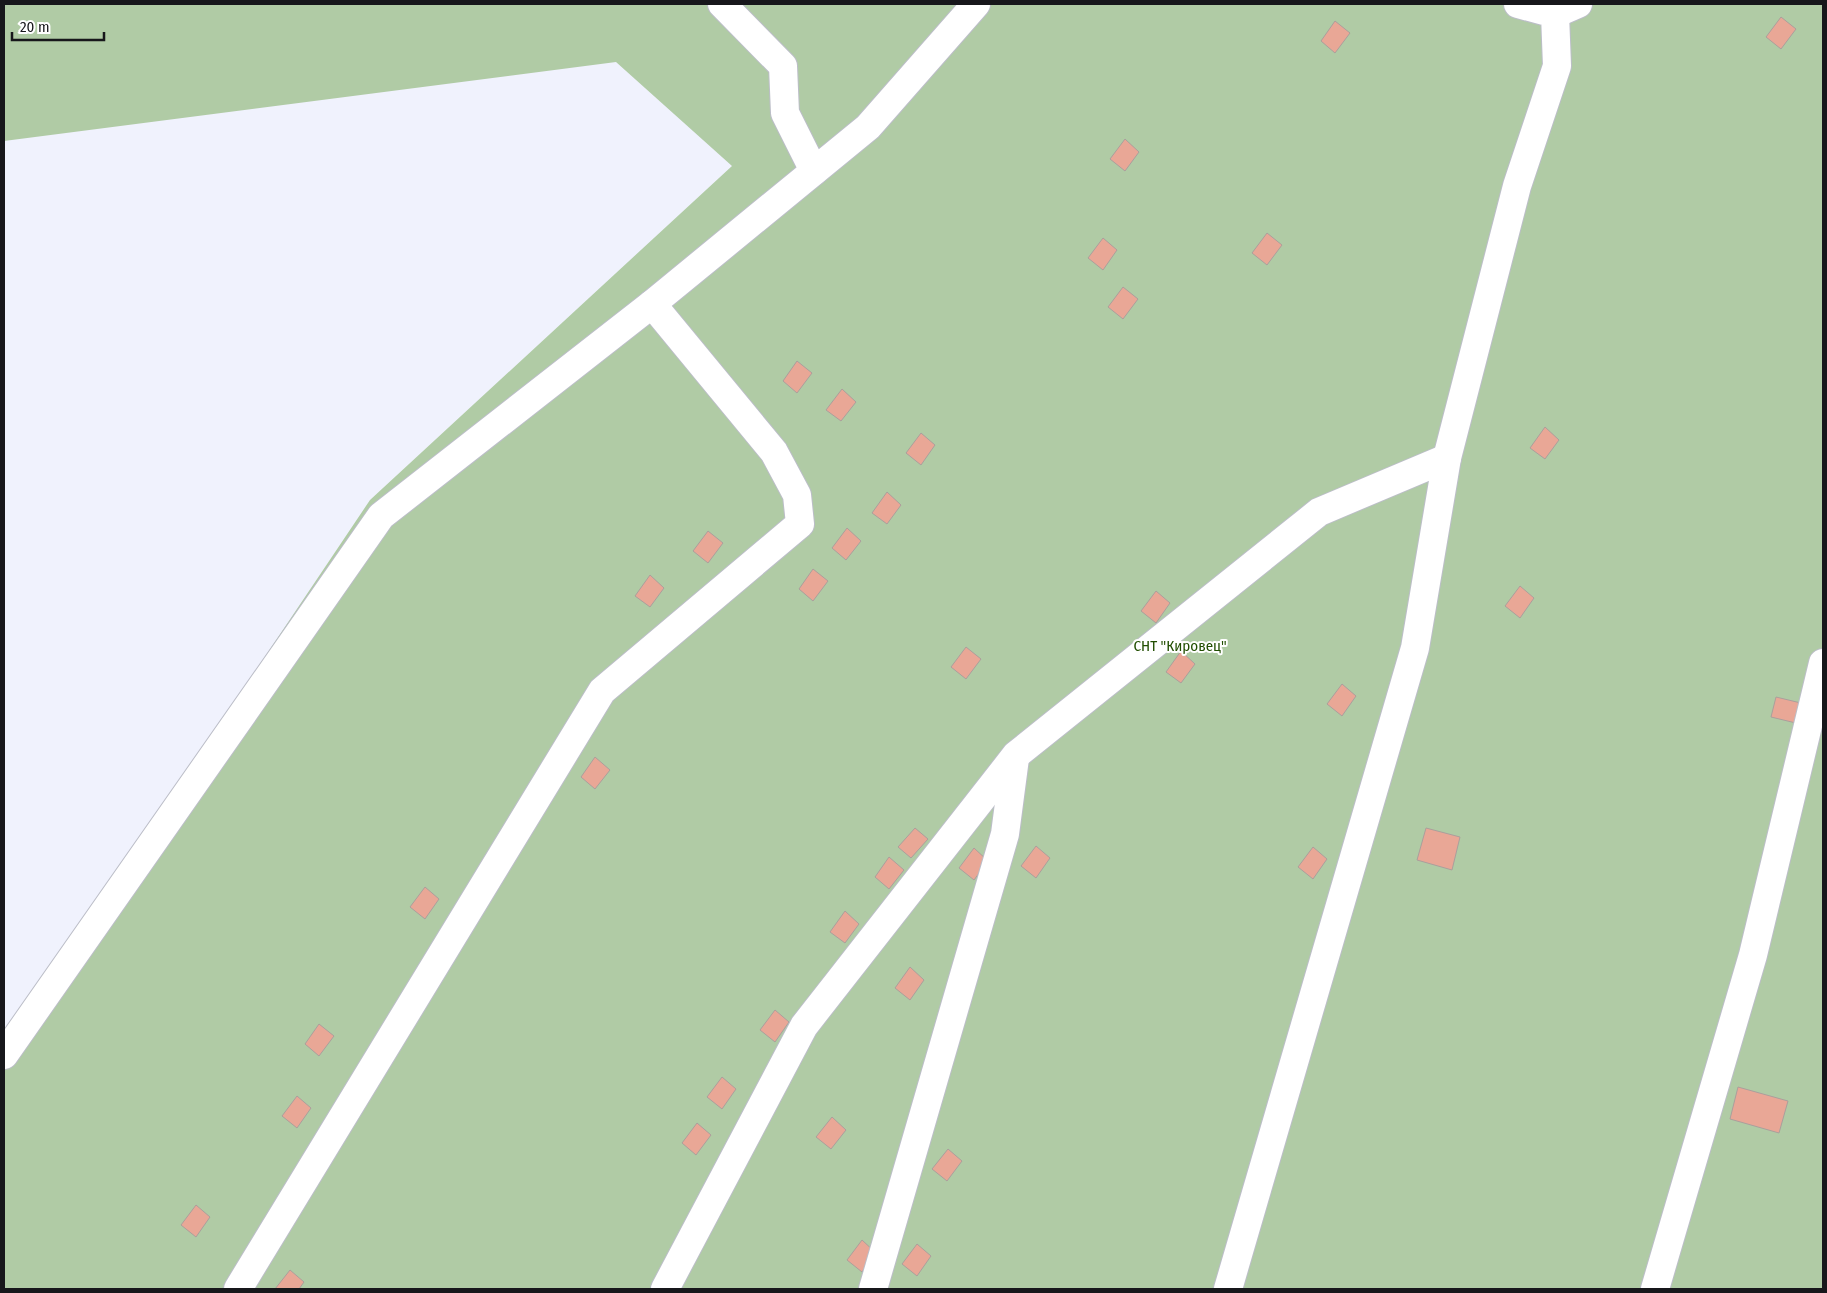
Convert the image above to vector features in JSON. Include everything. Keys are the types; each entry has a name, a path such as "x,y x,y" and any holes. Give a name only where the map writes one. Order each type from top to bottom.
{"street":[{"path":"722,4 783,66 785,113 814,171"},
{"path":"4,1054 381,516 652,304 868,127 976,4"},
{"path":"1228,1289 1415,648 1447,458 1517,186 1557,66 1566,9 1518,4"},
{"path":"238,1289 602,691 800,524 797,495 774,452 652,304"},
{"path":"665,1289 804,1026 1016,755 1319,512 1447,458"},
{"path":"1655,1289 1753,955 1823,664"},
{"path":"873,1289 1005,834 1016,755"}],"green space":[{"name":"СНТ \"Кировец\"","path":"4,4 1823,4 1823,1289 4,1289 4,1046 370,500 732,166 616,62 4,141"}],"building":[{"path":"1781,17 1796,29 1781,49 1766,37"},
{"path":"1335,21 1350,33 1335,53 1321,41"},
{"path":"1125,139 1139,152 1125,171 1110,159"},
{"path":"1267,233 1282,245 1267,265 1252,253"},
{"path":"1103,238 1117,250 1103,270 1088,258"},
{"path":"1123,287 1138,299 1123,319 1108,307"},
{"path":"797,361 812,373 797,393 783,381"},
{"path":"842,389 856,402 841,421 826,410"},
{"path":"1545,427 1559,440 1545,459 1530,448"},
{"path":"921,433 935,445 921,465 906,453"},
{"path":"887,492 901,505 887,524 872,513"},
{"path":"847,528 861,541 846,560 832,548"},
{"path":"708,531 723,543 708,563 693,551"},
{"path":"813,569 828,581 813,601 799,589"},
{"path":"650,575 664,588 650,607 635,596"},
{"path":"1520,586 1534,598 1520,618 1505,606"},
{"path":"1156,591 1170,603 1156,623 1141,611"},
{"path":"966,647 981,659 966,679 951,667"},
{"path":"1181,651 1195,664 1181,683 1166,672"},
{"path":"1342,684 1356,696 1342,716 1327,704"},
{"path":"1776,697 1805,704 1800,724 1771,717"},
{"path":"595,757 610,770 595,789 581,777"},
{"path":"915,828 928,839 911,858 898,847"},
{"path":"1426,828 1460,837 1452,870 1417,860"},
{"path":"1036,846 1050,858 1036,878 1021,866"},
{"path":"1313,847 1327,859 1313,879 1298,867"},
{"path":"974,848 988,861 974,880 959,868"},
{"path":"889,857 904,870 889,889 875,877"},
{"path":"425,887 439,899 425,919 410,907"},
{"path":"845,911 859,924 845,943 830,932"},
{"path":"910,967 924,980 910,1000 895,988"},
{"path":"775,1010 789,1022 775,1042 760,1030"},
{"path":"319,1024 334,1036 319,1056 305,1044"},
{"path":"722,1077 736,1089 722,1109 707,1097"},
{"path":"1738,1087 1788,1101 1779,1133 1730,1119"},
{"path":"297,1096 311,1108 297,1128 282,1116"},
{"path":"832,1117 846,1130 831,1149 816,1137"},
{"path":"697,1123 711,1135 696,1155 682,1143"},
{"path":"948,1149 962,1161 947,1181 932,1169"},
{"path":"196,1205 210,1217 196,1237 181,1225"},
{"path":"862,1240 876,1253 862,1272 847,1260"},
{"path":"917,1244 931,1256 917,1276 902,1264"},
{"path":"290,1270 304,1282 299,1289 275,1289"}]}
